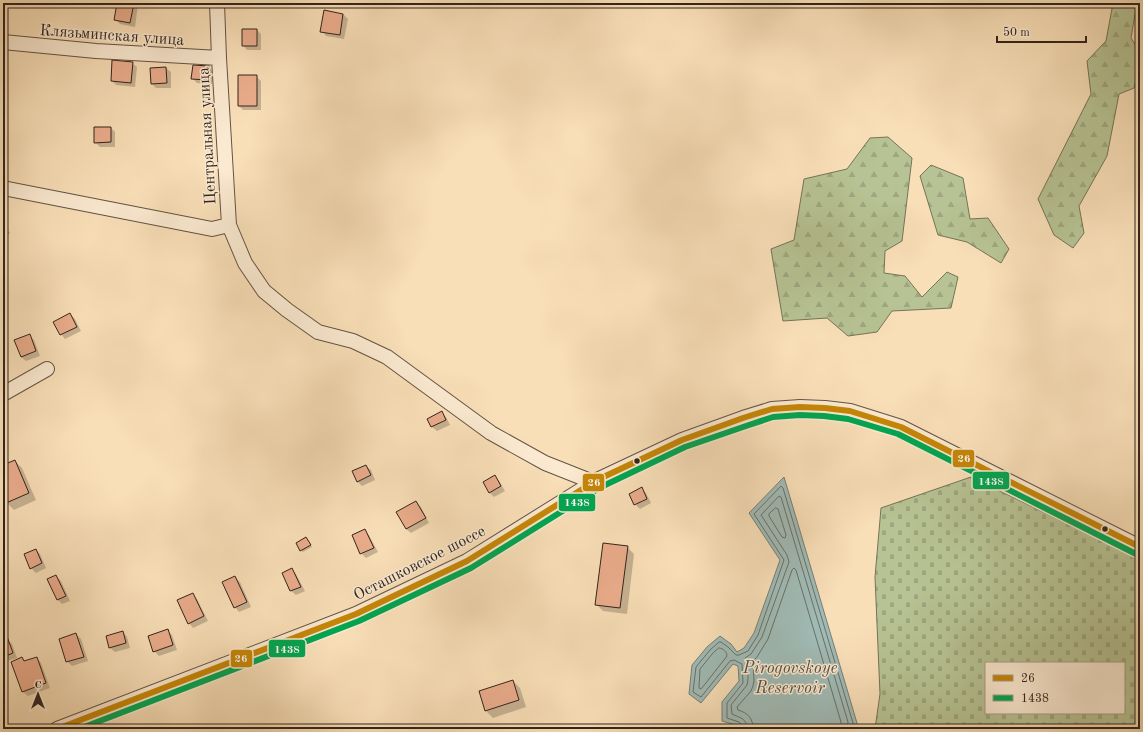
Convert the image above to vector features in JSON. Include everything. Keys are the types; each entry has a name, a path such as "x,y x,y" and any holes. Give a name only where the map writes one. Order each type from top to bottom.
{"street":[{"name":"Центральная улица","path":"217,3 229,225 245,263 264,291 287,310 318,332 353,341 387,357 491,433 546,463 593,482"},
{"name":"Клязьминская улица","path":"3,42 96,51 219,58"},
{"path":"3,188 212,229 229,225"},
{"path":"3,394 47,369"},
{"name":"Осташковское шоссе","path":"56,729 356,614 466,561 593,482 682,440 772,409 800,407 850,411 900,427 1140,547"}],"green space":[{"path":"1113,3 1140,3 1140,10 1135,14 1131,38 1140,52 1140,64 1134,88 1119,94 1107,156 1079,206 1084,233 1073,248 1054,235 1038,199 1091,94 1087,61 1106,41"},
{"path":"888,137 912,158 902,241 885,251 884,273 905,276 922,297 947,272 958,277 951,308 892,311 877,332 848,336 827,318 783,321 771,249 794,240 804,179 847,169 870,138"},
{"path":"931,165 963,178 970,219 988,218 1009,249 1001,263 967,242 938,235 920,176"},
{"path":"971,477 1140,559 1140,729 875,729 880,694 875,577 881,508"}],"water":[{"name":"Pirogovskoye Reservoir","path":"784,477 857,723 855,729 736,729 739,726 722,721 722,702 739,681 738,666 733,664 701,703 689,694 692,665 707,647 720,636 731,644 737,652 744,648 754,633 780,560 749,513"}],"building":[{"path":"117,3 134,3 130,23 114,20"},
{"path":"324,10 343,14 340,35 320,32"},
{"path":"242,29 257,29 257,46 242,46"},
{"path":"112,60 133,62 131,83 111,81"},
{"path":"193,65 209,66 208,80 191,79"},
{"path":"166,67 167,83 151,84 150,68"},
{"path":"238,75 257,75 257,106 238,106"},
{"path":"94,127 111,127 111,142 94,143"},
{"path":"70,313 77,327 60,335 53,322"},
{"path":"30,334 36,351 21,357 14,340"},
{"path":"442,411 446,420 431,427 427,419"},
{"path":"15,460 29,493 6,503 3,497 3,465"},
{"path":"366,465 371,475 357,482 352,471"},
{"path":"495,475 501,486 489,493 483,482"},
{"path":"642,487 647,499 634,505 629,494"},
{"path":"416,501 426,518 406,529 396,512"},
{"path":"365,529 374,548 360,554 352,535"},
{"path":"306,537 311,545 300,551 296,543"},
{"path":"603,543 628,546 620,608 595,605"},
{"path":"36,549 42,563 30,569 24,554"},
{"path":"292,568 301,587 290,591 282,573"},
{"path":"56,575 66,596 57,600 47,579"},
{"path":"235,576 247,602 234,608 222,582"},
{"path":"193,593 204,616 188,624 177,600"},
{"path":"4,628 13,653 3,657 3,629"},
{"path":"168,629 173,645 153,652 148,636"},
{"path":"123,631 126,643 109,648 106,636"},
{"path":"76,633 84,657 66,662 59,639"},
{"path":"22,657 24,661 37,657 46,683 22,692 11,662"},
{"path":"513,680 519,700 485,711 479,691"}],"transit line":[{"name":"26","path":"57,729 356,614 467,561 597,480 682,440 772,409 800,407 850,411 901,427 1140,547"},
{"name":"1438","path":"79,729 359,621 471,568 601,487 685,447 773,417 800,415 848,419 898,434 1136,554"}]}
